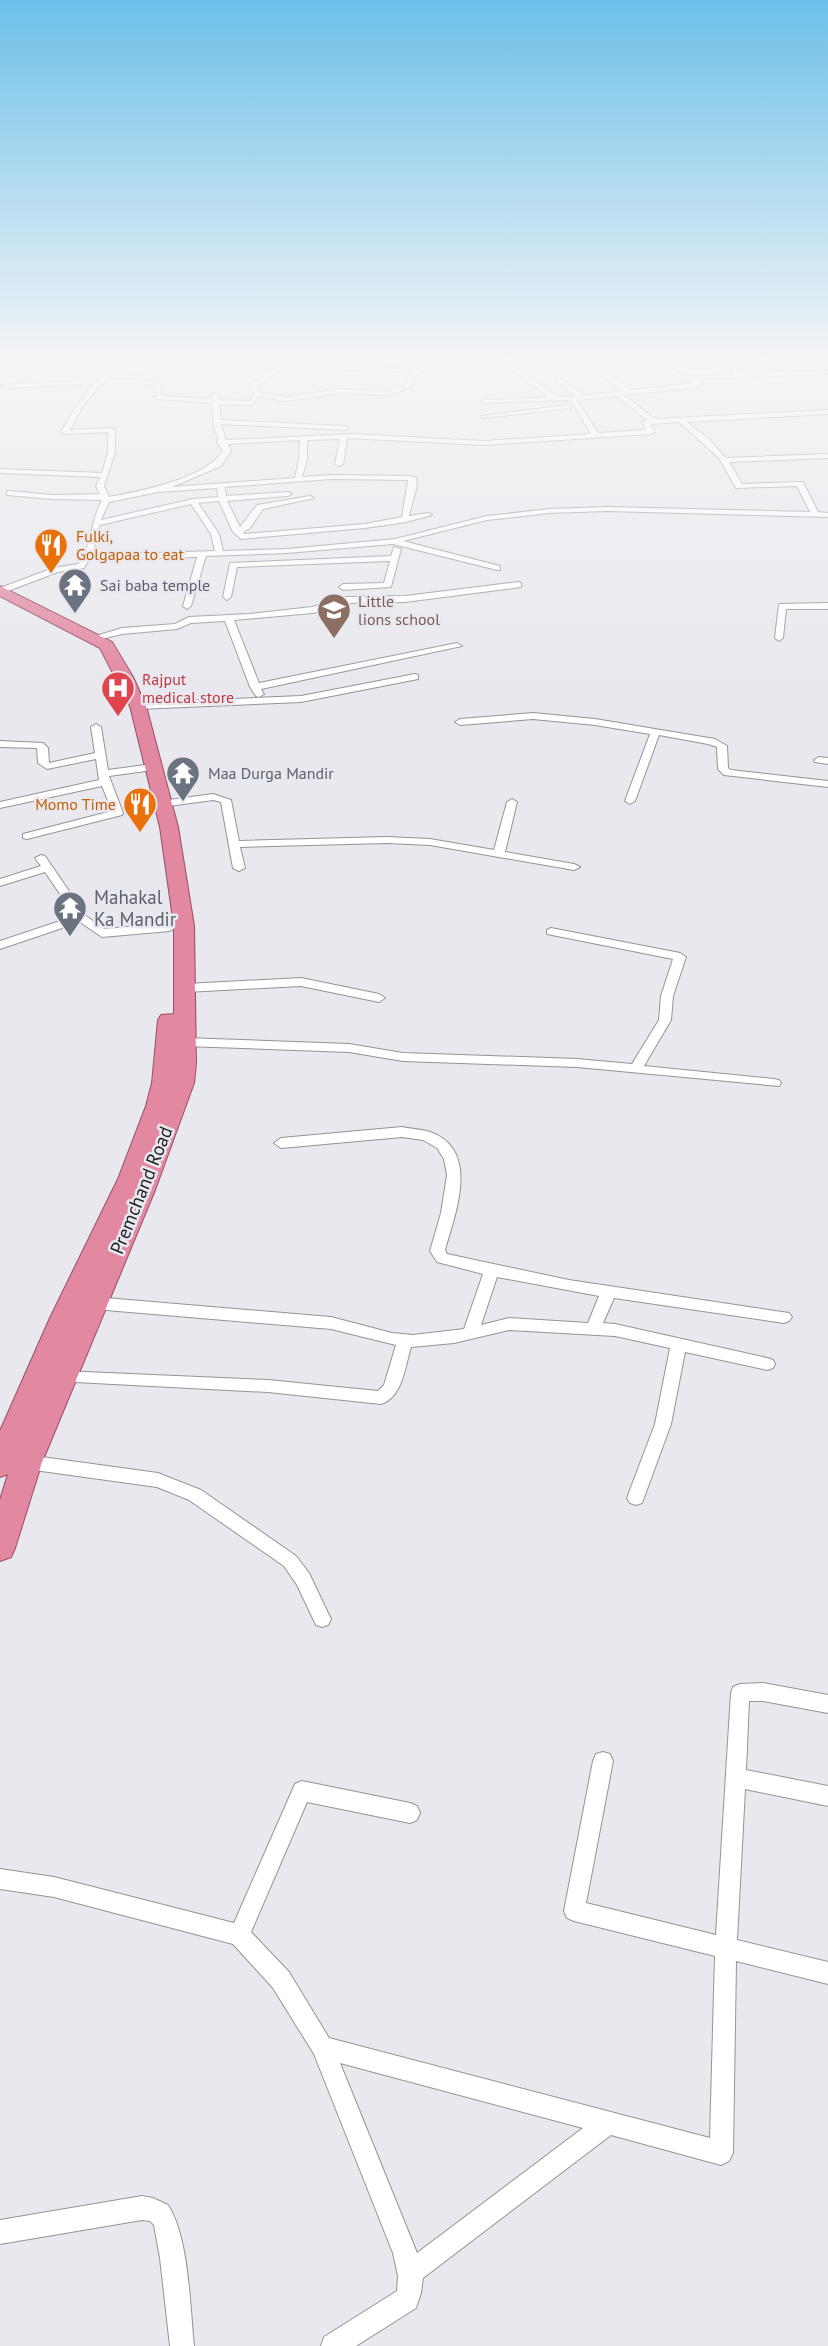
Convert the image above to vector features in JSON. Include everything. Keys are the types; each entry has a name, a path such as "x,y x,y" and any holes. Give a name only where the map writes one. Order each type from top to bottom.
{"highway":[{"name":"Premchand Road","path":"0,592 106,645 138,706 162,809 169,827 184,926 186,988 185,1063 176,1105 143,1190 27,1462 0,1548"},
{"path":"0,592 115,658"},
{"name":"Premchand Road","path":"0,1465 47,1353 130,1179 158,1106 168,1051 170,927 157,830 162,809"}],"street":[{"path":"0,592 56,570 82,566 104,498 100,486 106,470"},
{"path":"158,490 203,470"},
{"path":"298,479 300,470"},
{"path":"731,470 739,486 800,484 816,515"},
{"path":"0,471 105,475"},
{"path":"10,493 104,498 158,490 298,479 412,478 413,490 404,510 406,520"},
{"path":"221,484 222,499 240,536 406,520 428,515"},
{"path":"97,523 193,501 288,494"},
{"path":"237,532 247,526 258,508 310,498"},
{"path":"193,501 215,534 220,554"},
{"path":"86,558 202,555 399,542 487,517 549,511 607,509 828,515"},
{"path":"343,587 388,585 399,542"},
{"path":"399,542 497,568"},
{"path":"187,606 202,555"},
{"path":"227,597 233,565 394,558"},
{"path":"93,638 122,631 177,626 189,620 313,610 340,601 405,599 518,585"},
{"path":"779,638 782,606 828,606"},
{"path":"228,618 239,640 245,667 263,701"},
{"path":"255,687 457,646"},
{"path":"138,706 317,696 415,677"},
{"path":"460,722 533,716 595,722 721,744 723,769 728,773 828,784"},
{"path":"27,836 118,813 104,778 96,727"},
{"path":"630,801 655,733"},
{"path":"0,744 39,745 43,748 43,763 47,766 100,755"},
{"path":"0,805 153,767"},
{"path":"162,809 224,798 228,803 240,868"},
{"path":"499,853 512,802"},
{"path":"235,844 387,840 430,842 574,867"},
{"path":"0,883 44,863 82,918 102,933 170,927"},
{"path":"0,945 82,918"},
{"path":"551,932 680,957 667,996 665,1020 636,1069"},
{"path":"186,988 301,982 379,998"},
{"path":"185,1042 349,1048 403,1057 577,1063 774,1083"},
{"path":"281,1143 402,1132 418,1133 436,1139 449,1154 455,1186 438,1254 442,1258 609,1291 784,1317"},
{"path":"471,1332 492,1270"},
{"path":"593,1329 609,1291"},
{"path":"94,1303 331,1323 405,1340 432,1340 509,1324 593,1329 634,1334 767,1364"},
{"path":"62,1377 268,1386 381,1398 391,1388 405,1340"},
{"path":"636,1498 663,1424 679,1344"},
{"path":"27,1462 145,1478 177,1486 195,1495 290,1561 303,1579 323,1619"},
{"path":"322,2047 721,2153 726,1946 740,1693 763,1692 828,1704"},
{"path":"603,1761 574,1910 828,1973"},
{"path":"736,1777 828,1796"},
{"path":"239,1935 302,1791 410,1813"},
{"path":"0,1879 54,1887 239,1935 281,1980 322,2047 405,2253 412,2287 407,2298 333,2346"},
{"path":"410,2273 608,2123"},
{"path":"0,2232 142,2208 154,2210 162,2216 167,2234 182,2346"}],"place":[{"name":"Fulki, Golgapaa to eat","path":"51,575"},
{"name":"Sai baba temple","path":"75,615"},
{"name":"Little lions school","path":"334,640"},
{"name":"Rajput medical store","path":"118,718"},
{"name":"Maa Durga Mandir","path":"183,803"},
{"name":"Momo Time","path":"140,834"},
{"name":"Mahakal Ka Mandir","path":"70,938"}]}
